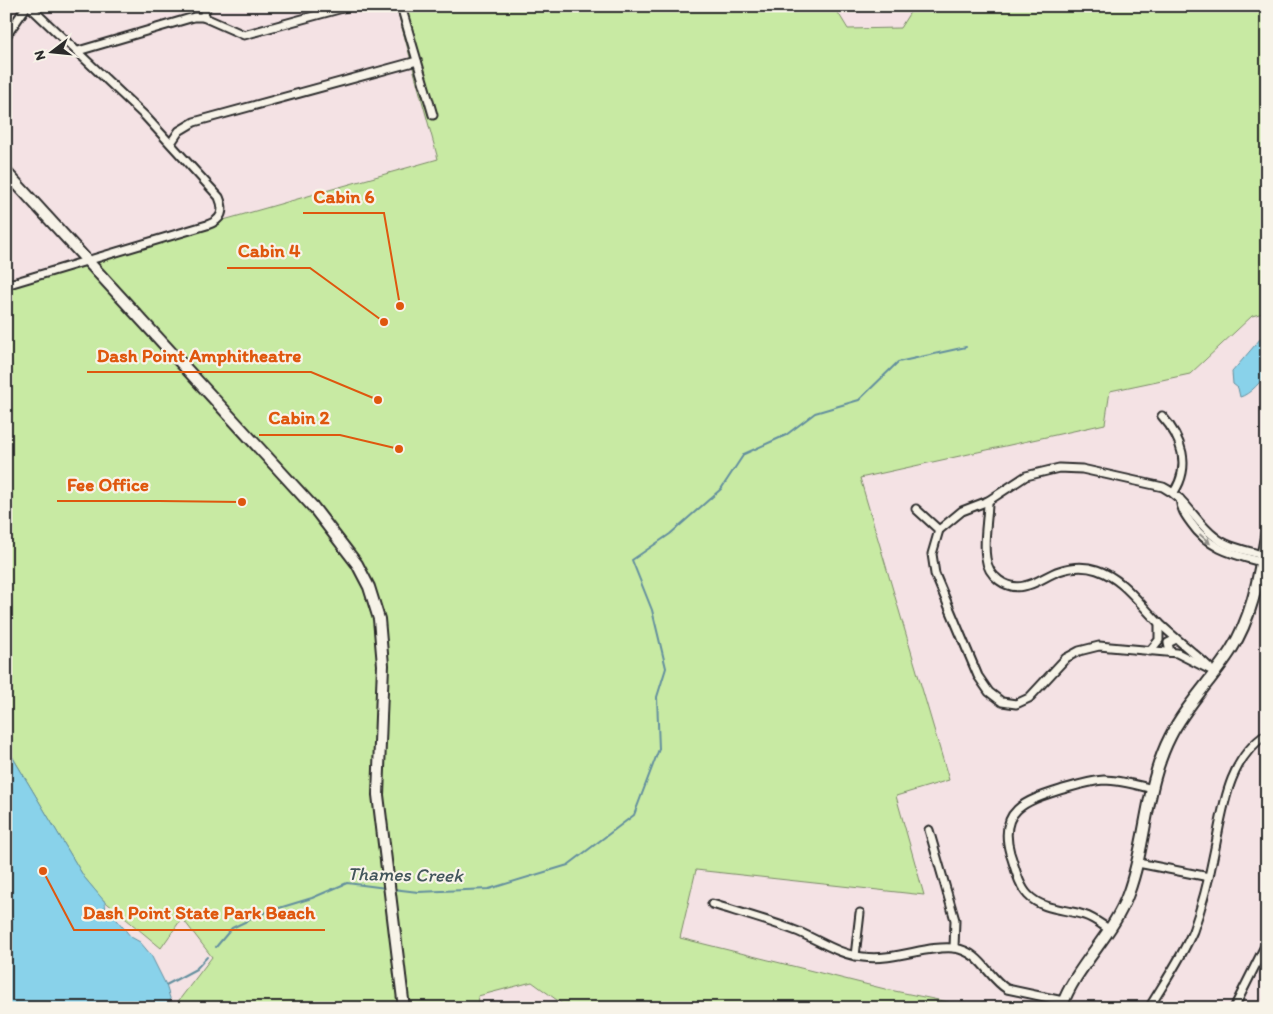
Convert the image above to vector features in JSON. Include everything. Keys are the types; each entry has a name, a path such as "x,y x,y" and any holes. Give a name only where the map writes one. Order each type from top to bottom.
{"main road":[{"path":"6,172 314,508 339,539 369,587 375,604 382,638 378,787 381,832 404,1008"},
{"path":"1062,1004 1080,970 1110,930 1128,895 1138,862 1153,788 1162,756 1171,735 1231,650 1249,614 1267,531"}],"street":[{"path":"6,36 28,6 78,51 171,143 219,197 222,213 214,222 207,225 6,285"},
{"path":"203,17 207,6"},
{"path":"78,51 182,20 203,17 244,35 350,6"},
{"path":"401,6 433,115"},
{"path":"171,143 179,131 194,122 417,61"},
{"path":"1162,416 1176,436 1184,456 1181,478 1174,492"},
{"path":"1215,672 1177,653 1109,645 1079,650 1059,663 1029,698 1016,704 998,700 989,692 978,676 934,574 932,554 939,530 962,511 988,501 1026,476 1059,468 1106,472 1150,482 1174,492 1215,538 1262,558"},
{"path":"988,501 986,558 992,574 1000,581 1012,586 1025,586 1060,570 1077,568 1095,569 1122,584 1159,623 1215,672"},
{"path":"916,509 939,530"},
{"path":"1150,651 1159,640 1161,631 1159,623"},
{"path":"1170,652 1168,644 1176,639"},
{"path":"1150,1008 1192,931 1209,877 1226,793 1231,779 1246,753 1267,734"},
{"path":"1110,930 1085,915 1040,904 1029,896 1019,880 1007,843 1006,836 1010,822 1015,811 1026,801 1078,785 1105,780 1153,788"},
{"path":"929,830 955,920 954,948"},
{"path":"1138,862 1209,877"},
{"path":"712,904 798,932 855,956 890,958 954,948 979,960 1001,986 1062,1004"},
{"path":"855,956 860,913"},
{"path":"1234,1008 1267,942"}],"green space":[{"path":"396,6 834,6 848,29 900,28 914,6 1267,6 1267,312 1252,316 1190,374 1110,391 1105,424 860,478 949,780 896,796 924,895 696,870 680,938 885,989 977,1008 568,1008 532,982 478,996 480,1008 173,1008 212,957 182,918 161,948 102,899 84,877 6,746 6,282 438,159"}],"water":[{"path":"1267,331 1267,370 1256,386 1240,397 1238,388 1233,384 1232,372"},
{"path":"6,746 84,877 105,902 106,913 113,915 131,937 140,942 151,955 166,985 173,1008 6,1008"}],"waterway":[{"name":"Thames Creek","path":"393,889 418,892 489,889 568,865 634,815 659,749 657,697 666,668 652,610 632,560 670,534 721,489 744,454 786,435 815,413 859,400 898,362 966,347"},
{"name":"Thames Creek","path":"216,947 232,928 266,912 312,898 347,883 386,888"},
{"name":"Thames Creek","path":"166,985 196,969 207,957"}],"place":[{"name":"Cabin 6","path":"400,306"},
{"name":"Cabin 4","path":"384,322"},
{"name":"Dash Point Amphitheatre","path":"378,400"},
{"name":"Cabin 2","path":"399,449"},
{"name":"Fee Office","path":"242,502"},
{"name":"Dash Point State Park Beach","path":"43,871"}]}
